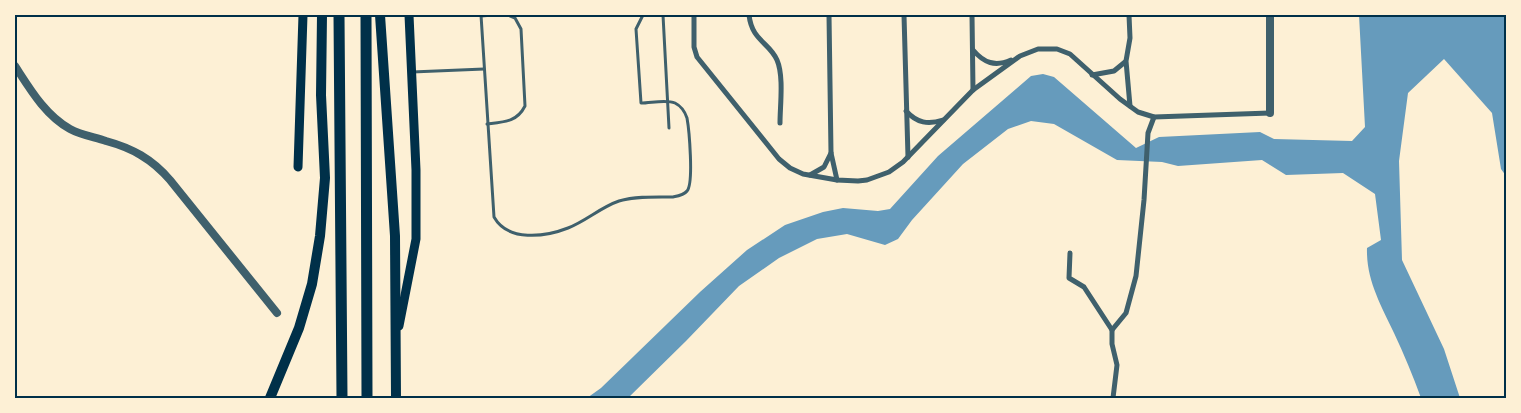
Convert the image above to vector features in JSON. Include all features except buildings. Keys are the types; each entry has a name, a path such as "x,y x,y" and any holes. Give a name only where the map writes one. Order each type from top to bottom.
{"highway":[{"path":"270,398 299,328 312,284 320,236 325,178 321,95 322,15"},
{"path":"339,15 342,398"},
{"path":"366,15 367,398"},
{"path":"380,15 395,236 396,398"}],"main road":[{"path":"298,167 303,15"},
{"path":"396,336 416,239 416,170 410,72 409,15"}],"street":[{"path":"694,15 694,47 700,61 784,164 796,171 836,180 858,182 874,178 896,168 973,90 1020,56"},
{"path":"749,15 753,31 773,54 779,65 780,123"},
{"path":"829,15 831,153 836,180"},
{"path":"904,15 908,157"},
{"path":"972,15 973,90"},
{"path":"1130,15 1130,38 1126,62 1130,106"},
{"path":"972,50 982,60 993,64 1006,62 1038,49 1063,50 1130,106 1154,117 1270,113 1270,15"},
{"path":"1092,75 1114,71 1126,62"},
{"path":"15,66 32,93 60,122 71,130 125,146 154,162 277,313"},
{"path":"906,111 914,120 919,122 933,122 946,119"},
{"path":"1112,330 1126,313 1136,276 1144,200 1148,134 1154,117"},
{"path":"809,175 824,167 831,153"},
{"path":"1070,253 1069,278 1084,287 1112,330 1112,344 1117,365 1113,398"}],"lane":[{"path":"493,15 481,15 494,217 498,224 513,233 526,235 567,229 622,200 673,197 684,194 687,191 691,181 687,117 675,103 640,103 636,29 643,15"},
{"path":"487,124 513,120 519,116 525,106 521,29 515,18 508,15"},
{"path":"663,15 669,128"},
{"path":"410,72 484,69"}],"water":[{"path":"1359,15 1506,15 1506,176 1501,169 1492,113 1444,59 1408,93 1399,161 1402,260 1444,349 1460,398 1421,398 1405,357 1379,302 1369,271 1367,248 1381,240 1375,194 1343,173 1286,175 1262,160 1178,166 1162,162 1117,160 1054,124 1031,121 1008,129 963,164 912,220 898,239 885,245 847,234 817,239 779,258 739,286 628,398 587,398 601,388 700,292 747,250 785,225 823,212 843,208 878,211 890,209 938,156 1031,76 1043,74 1054,77 1136,148 1159,137 1260,132 1274,139 1352,141 1365,127"}]}
